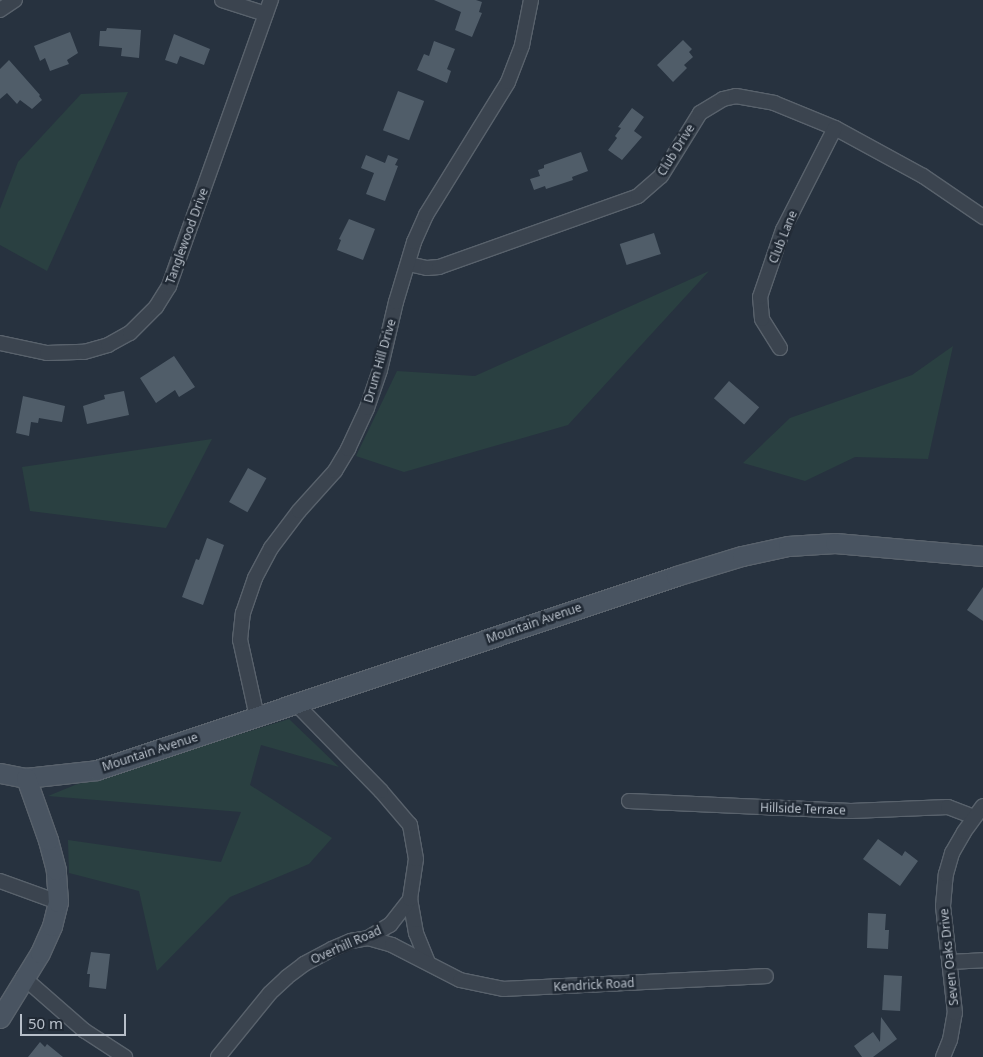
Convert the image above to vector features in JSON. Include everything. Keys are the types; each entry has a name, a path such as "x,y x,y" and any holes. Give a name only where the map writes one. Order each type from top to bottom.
{"main road":[{"name":"Mountain Avenue","path":"0,773 26,778 97,770 684,573 742,556 788,546 835,543 983,556"},
{"path":"0,1018 23,977 40,953 52,926 58,902 56,870 48,840 26,778"}],"street":[{"path":"0,10 15,0"},
{"path":"222,0 266,14"},
{"name":"Tanglewood Drive","path":"0,343 48,353 84,352 119,339 140,325 156,307 172,279 271,0"},
{"name":"Drum Hill Drive","path":"257,717 240,640 243,614 255,578 271,548 299,511 335,471 348,449 367,408 380,370 396,302 414,242 426,215 508,82 522,45 530,0"},
{"name":"Club Drive","path":"408,264 427,268 439,267 638,196 661,176 700,113 723,99 736,96 774,103 835,128 923,176 983,217"},
{"name":"Club Lane","path":"780,348 762,319 760,297 783,230 835,128"},
{"name":"Overhill Road","path":"218,1057 270,993 304,964 351,941 368,938 390,925 410,899 416,859 410,825 381,791 296,704"},
{"name":"Hillside Terrace","path":"629,801 851,811 948,807 974,817"},
{"name":"Seven Oaks Drive","path":"943,1057 950,1040 955,1013 943,906 946,874 952,853 983,806"},
{"path":"0,881 58,902"},
{"path":"410,899 416,933 428,962"},
{"name":"Kendrick Road","path":"368,938 392,945 460,980 504,989 766,976"},
{"path":"949,962 983,960"},
{"path":"23,977 85,1031 124,1057"}],"green space":[{"path":"128,92 47,271 0,245 0,209 18,162 81,94"},
{"path":"709,271 568,425 404,472 356,456 397,371 475,376"},
{"path":"953,346 928,459 855,457 805,481 743,463 790,418 912,375"},
{"path":"212,439 166,528 30,511 22,467"},
{"path":"289,719 339,767 261,745 250,785 332,838 309,864 230,897 157,971 139,891 69,873 68,840 221,862 241,812 48,796 75,785"}],"building":[{"path":"434,0 476,0 482,2 479,12 482,13 472,37 455,30 461,12"},
{"path":"107,28 141,30 139,58 121,56 122,48 99,46 100,31 106,31"},
{"path":"70,32 78,53 67,60 69,64 50,71 45,58 40,61 34,46"},
{"path":"174,34 210,49 204,65 180,56 177,64 165,60"},
{"path":"683,40 692,49 689,52 693,57 684,65 687,68 673,82 657,65"},
{"path":"434,41 455,49 447,69 451,71 447,83 417,70 424,54 429,56"},
{"path":"9,60 40,95 42,100 32,109 20,100 17,104 7,93 0,99 0,69"},
{"path":"398,91 424,101 409,140 383,130"},
{"path":"632,108 644,117 634,131 642,137 622,160 608,150 617,138 615,136 621,128 618,127"},
{"path":"581,152 588,171 572,177 573,180 546,189 545,186 534,190 530,179 540,176 538,170 544,168 544,165"},
{"path":"366,155 385,163 388,155 398,159 395,165 398,166 385,201 366,194 374,173 361,168"},
{"path":"349,219 375,229 363,260 337,250 341,240 339,239"},
{"path":"654,233 661,254 627,265 620,244"},
{"path":"174,356 195,387 179,397 175,390 156,403 140,378"},
{"path":"729,381 759,407 744,425 714,398"},
{"path":"124,391 129,415 87,424 83,406 105,399 104,395"},
{"path":"23,396 65,406 62,422 39,418 38,423 31,422 29,436 16,433"},
{"path":"248,468 266,478 247,512 229,502"},
{"path":"207,538 224,545 203,605 182,597 196,559 199,560"},
{"path":"983,587 983,621 967,610"},
{"path":"878,839 902,856 905,851 918,861 900,886 863,859"},
{"path":"868,913 886,914 885,930 889,930 888,949 867,948"},
{"path":"91,952 110,954 106,989 89,987 90,974 87,974"},
{"path":"884,975 902,976 900,1011 882,1010"},
{"path":"881,1017 897,1039 873,1057 862,1057 854,1046 873,1032 880,1042"},
{"path":"40,1042 45,1047 47,1044 63,1057 28,1057"}]}
